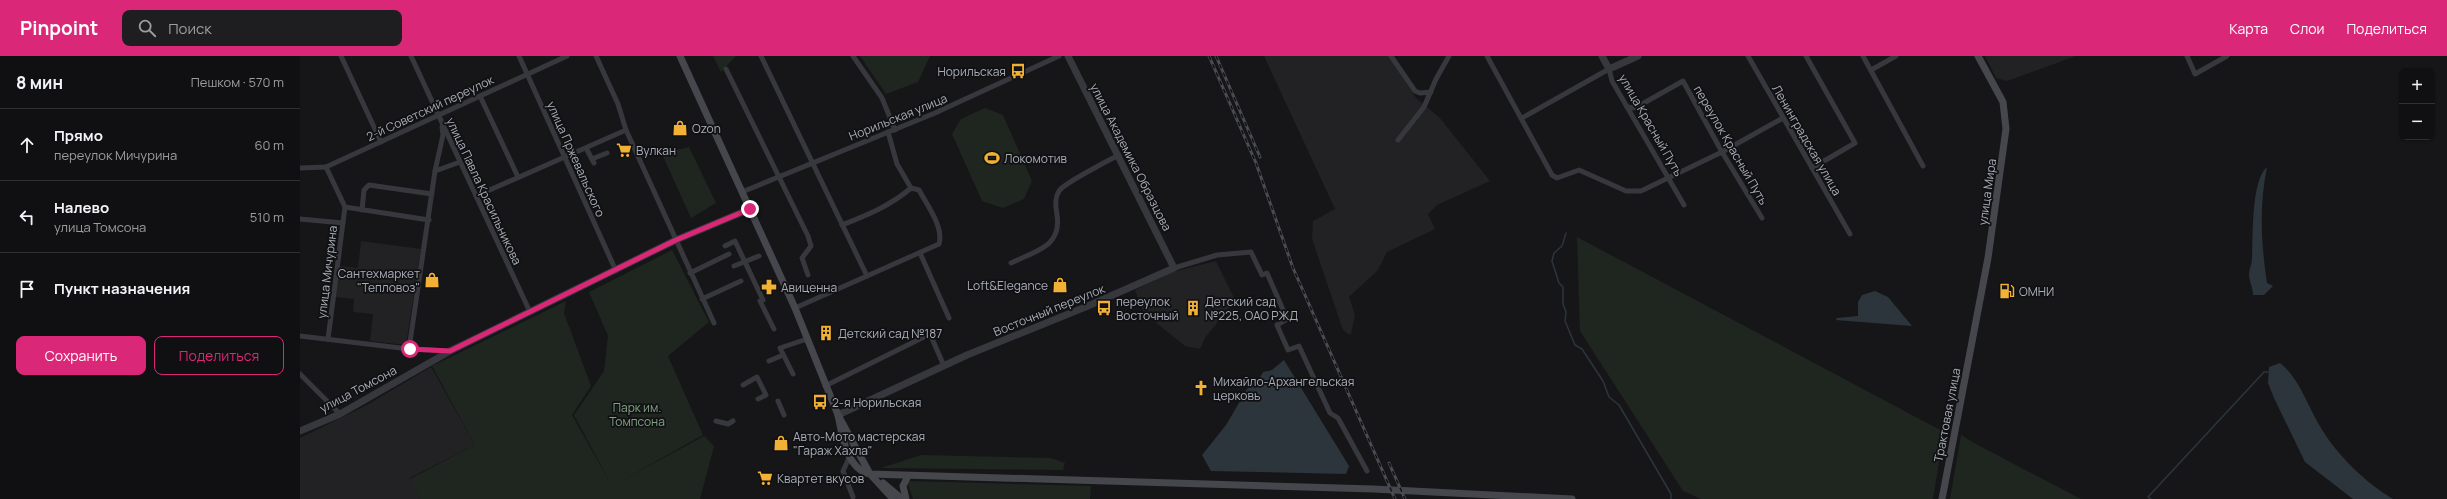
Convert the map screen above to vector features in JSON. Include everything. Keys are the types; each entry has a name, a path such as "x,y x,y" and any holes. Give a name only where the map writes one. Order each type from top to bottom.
{"main road":[{"path":"680,56 794,308 838,415 870,474 893,499"},
{"name":"улица Мира","path":"1973,336 1993,226 2006,119 2000,94 1978,56"},
{"name":"Трактовая улица","path":"1942,499 1973,336"},
{"path":"838,415 844,444 850,456 861,471 876,476 902,499"},
{"path":"870,474 1373,489 1572,499"},
{"path":"906,499 903,486 908,476"}],"street":[{"path":"341,56 381,142"},
{"name":"улица Павла Красильникова","path":"411,56 530,312"},
{"name":"улица Пржевальского","path":"519,56 616,271"},
{"name":"2-й Советский переулок","path":"300,168 326,167 567,56"},
{"path":"596,56 626,130 714,323"},
{"path":"760,56 813,162 867,276"},
{"path":"853,56 882,98 895,130"},
{"name":"Норильская улица","path":"742,192 935,113 1059,56"},
{"name":"улица Академика Образцова","path":"1068,56 1119,155 1174,268"},
{"path":"1392,56 1415,91 1420,93 1431,92"},
{"path":"1398,140 1424,107 1449,56"},
{"path":"1487,56 1552,175 1557,178 1579,170 1626,191 1641,191 1722,152 1783,118"},
{"name":"улица Красный Путь","path":"1602,56 1612,81 1684,205"},
{"path":"1522,118 1608,69 1638,56"},
{"name":"Ленинградская улица","path":"1748,56 1850,234"},
{"path":"1806,56 1855,143 1812,168"},
{"path":"1863,56 1923,166"},
{"path":"1871,70 1896,56"},
{"path":"2187,56 2195,74 2227,56"},
{"path":"726,69 811,243 809,249 802,258 808,275"},
{"name":"переулок Красный Путь","path":"1627,107 1635,108 1683,81 1722,152 1762,218"},
{"path":"480,96 518,177"},
{"path":"410,349 435,171 443,134 442,122"},
{"path":"476,196 626,130"},
{"path":"794,308 939,244 941,237 919,190 911,188 897,164 888,132"},
{"path":"586,148 593,161 607,153"},
{"path":"1011,262 1047,245 1055,238 1058,225 1056,199 1062,187 1119,155"},
{"path":"435,171 460,162"},
{"path":"326,167 345,207 428,220"},
{"path":"362,210 364,190 369,185 432,194"},
{"path":"842,225 878,211 895,201 911,188"},
{"name":"улица Мичурина","path":"328,339 345,207"},
{"name":"улица Томсона","path":"300,431 340,414 450,351 616,271 676,240 750,209"},
{"path":"300,219 343,223"},
{"path":"725,246 735,241 774,329"},
{"name":"Восточный переулок","path":"838,415 944,366 1088,306 1174,268 1217,255 1251,252 1262,275 1267,273 1287,319 1277,324 1288,350 1299,346 1330,413 1338,418 1367,471"},
{"path":"920,253 949,318"},
{"path":"690,273 729,254"},
{"path":"734,266 759,256"},
{"path":"702,299 741,281"},
{"path":"825,386 938,330"},
{"path":"930,334 944,366"},
{"path":"300,336 410,349 450,351"},
{"path":"793,374 780,348 807,339"},
{"path":"769,361 783,355"},
{"path":"300,374 340,414"},
{"path":"743,385 757,377 766,395 758,399"},
{"path":"778,401 784,415"},
{"path":"716,421 728,424 733,421"},
{"path":"850,456 843,471 853,497"}],"shaded area":[{"path":"1264,56 1389,56 1416,98 1440,118 1490,181 1437,205 1428,214 1435,229 1387,252 1378,270 1349,297 1355,315 1351,334 1348,334 1343,330 1312,239 1313,221 1335,209"},
{"path":"1985,56 2076,56 2007,81 1996,78"},
{"path":"2267,167 2264,182 2262,210 2262,239 2267,283 2273,286 2264,295 2253,295 2249,270 2252,261 2255,196 2262,174"},
{"path":"361,241 421,249 406,345 370,341 373,314 353,312 354,299 335,297 340,266 358,268"},
{"path":"1216,261 1235,300 1205,338 1200,349 1185,346 1144,313 1135,290 1173,272"},
{"path":"1875,291 1888,297 1912,326 1836,320 1837,318 1858,316 1858,302 1862,295"},
{"path":"1284,360 1349,466 1346,474 1211,471 1202,455 1226,425 1253,379 1259,379 1263,372 1272,370"},
{"path":"2280,363 2293,376 2316,420 2335,448 2363,477 2393,499 2353,499 2305,462 2268,383 2269,367"},
{"path":"431,367 475,445 410,478 420,499 300,499 300,438 367,405"}],"green space":[{"path":"713,56 736,56 721,72"},
{"path":"860,56 930,56 918,82 886,94"},
{"name":"Локомотив","path":"985,108 1003,115 1032,181 1024,199 1003,208 982,201 952,134 961,119"},
{"path":"689,147 716,203 691,218 662,154"},
{"path":"1577,237 1944,432 1933,499 1701,499 1683,491 1580,331"},
{"name":"Парк им. Томпсона","path":"672,250 709,322 668,356 703,435 621,481 704,436 714,446 700,499 420,499 410,479 475,445 432,366 566,301 564,313 591,386 572,415 612,486 574,415 604,371 608,336 589,292"},
{"path":"1961,435 1976,444 2081,499 1950,499"},
{"path":"921,455 1051,458 1065,463 1063,470 881,468"},
{"path":"907,481 1091,486 1090,499 913,499"}],"waterway":[{"path":"1566,233 1562,246 1554,253 1552,261 1559,283 1563,287 1563,304 1566,312 1565,321 1575,345 1582,349 1603,381 1609,397 1619,405 1671,494 1671,499"},
{"path":"2151,499 2148,497 2264,372 2268,372"}],"railway":[{"path":"1209,56 1256,163 1293,268 1395,499"},
{"path":"1216,56 1260,157"},
{"path":"1389,463 1405,499"}],"place":[{"name":"Норильская","path":"1018,71"},
{"name":"Ozon","path":"680,128"},
{"name":"Вулкан","path":"624,150"},
{"name":"Локомотив","path":"992,158"},
{"name":"Сантехмаркет \"Тепловоз\"","path":"432,280"},
{"name":"Loft&Elegance","path":"1060,285"},
{"name":"Авиценна","path":"769,287"},
{"name":"ОМНИ","path":"2007,291"},
{"name":"переулок Восточный","path":"1104,308"},
{"name":"Детский сад №225, ОАО РЖД","path":"1193,308"},
{"name":"Детский сад №187","path":"826,333"},
{"name":"Михайло-Архангельская церковь","path":"1201,388"},
{"name":"2-я Норильская","path":"820,402"},
{"name":"Авто-Мото мастерская \"Гараж Хахла\"","path":"781,443"},
{"name":"Квартет вкусов","path":"765,478"}],"route":[{"path":"410,349 450,351 616,271 676,240 750,209"}]}
